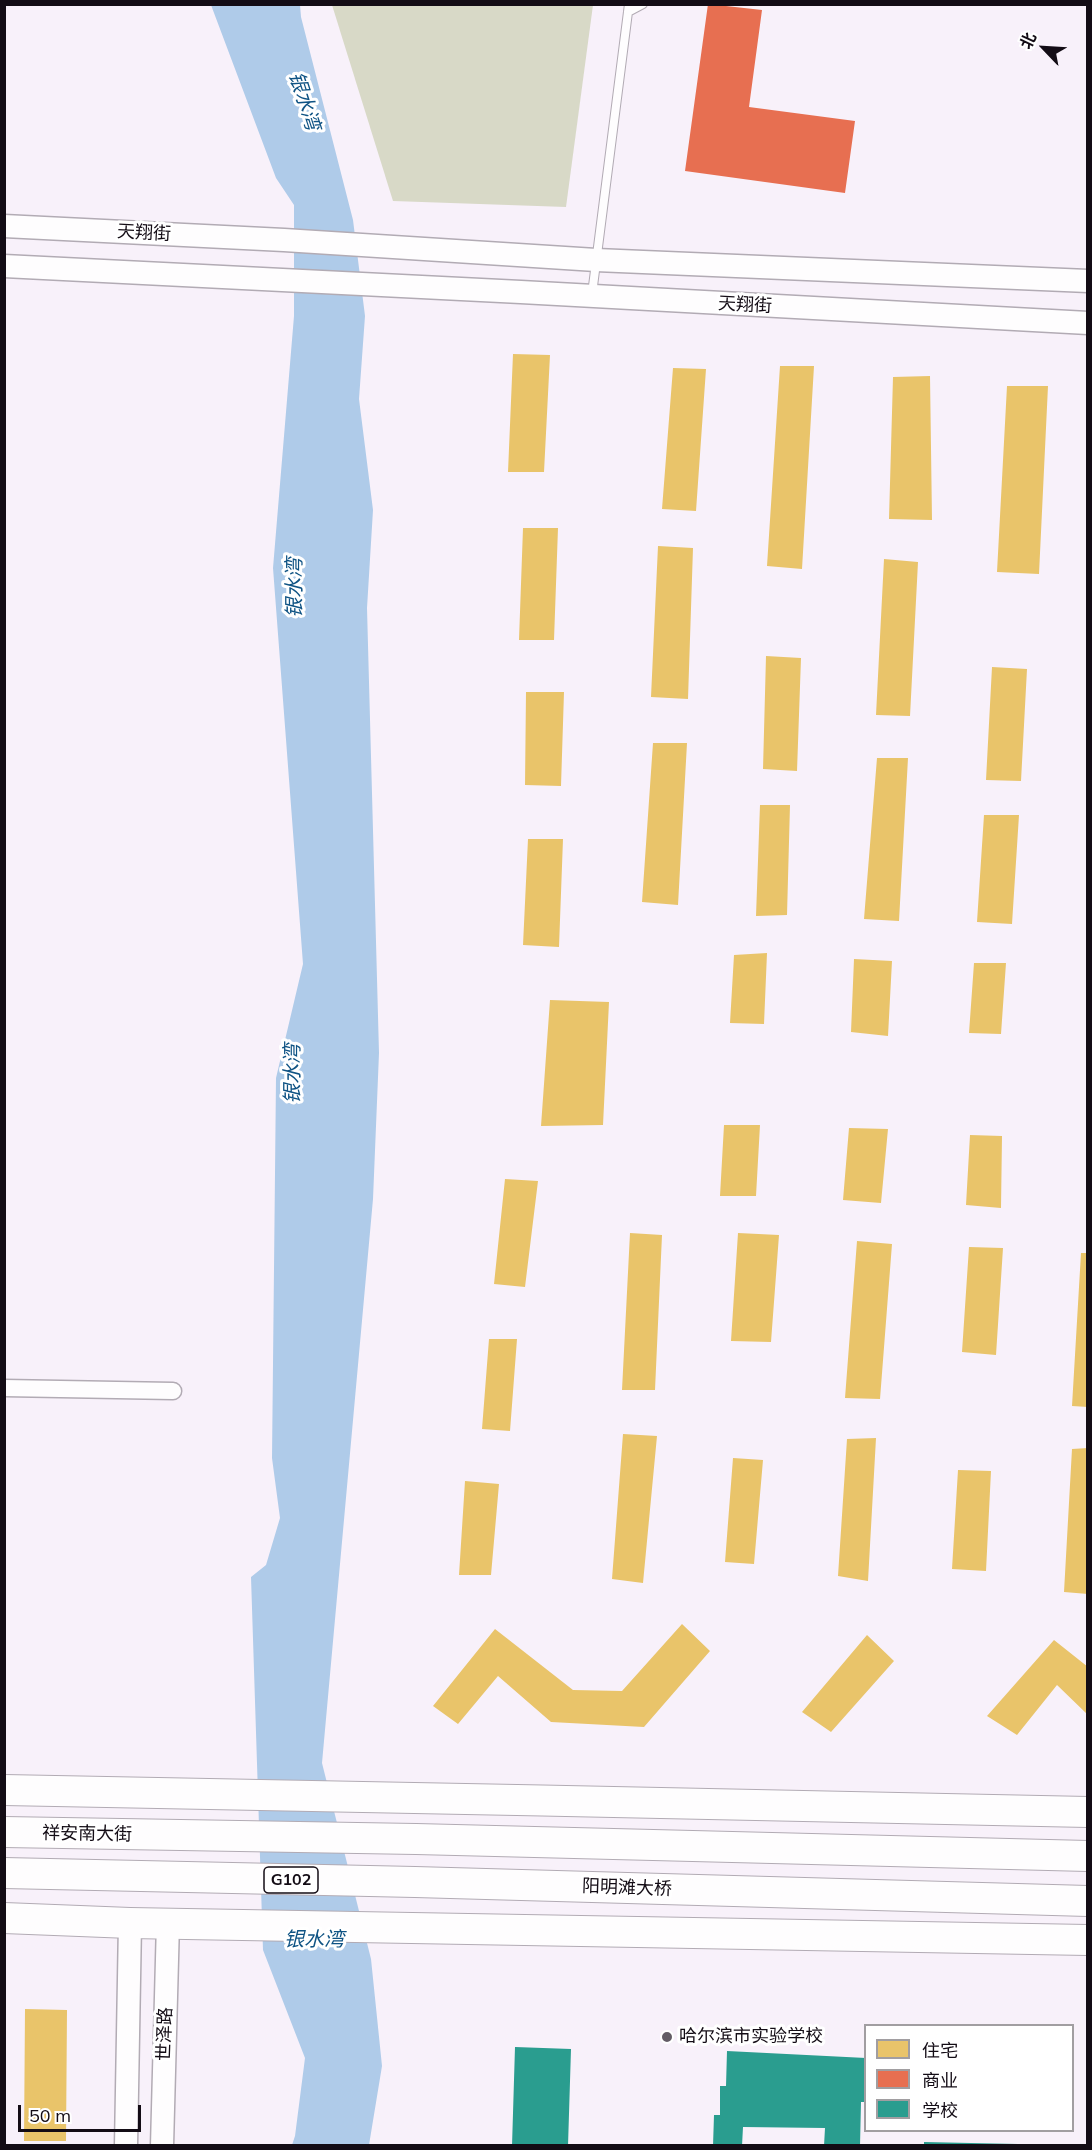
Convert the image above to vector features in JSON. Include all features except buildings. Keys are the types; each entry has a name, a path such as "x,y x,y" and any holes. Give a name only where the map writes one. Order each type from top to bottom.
{"highway":[{"path":"4,1790 217,1792 1088,1812"},
{"name":"祥安南大街","path":"4,1832 416,1839 1088,1856"},
{"name":"阳明滩大桥","path":"4,1873 1088,1901"},
{"path":"4,1908 147,1908 240,1918"},
{"path":"4,1918 130,1923 240,1918 1088,1929"},
{"path":"408,1921 1088,1940"}],"main road":[{"name":"天翔街","path":"4,226 284,240 596,260"},
{"path":"596,260 1088,281"},
{"name":"天翔街","path":"4,266 403,284 592,297 1088,322"},
{"name":"世泽路","path":"162,2145 168,1922"},
{"name":"世泽路","path":"126,2145 130,1923"}],"street":[{"path":"4,1388 173,1391"}],"lane":[{"path":"592,297 628,8 643,4"}],"green space":[{"path":"332,5 593,5 566,207 393,201"}],"water":[{"name":"银水湾","path":"211,5 300,5 301,17 353,220 365,316 359,399 373,510 367,608 379,1053 373,1199 322,1763 371,1959 382,2066 369,2145 292,2145 305,2058 263,1950 251,1577 266,1565 280,1518 272,1458 276,1078 303,964 273,568 294,316 294,205 276,178"}],"place":[{"name":"哈尔滨市实验学校","path":"667,2037"}]}
